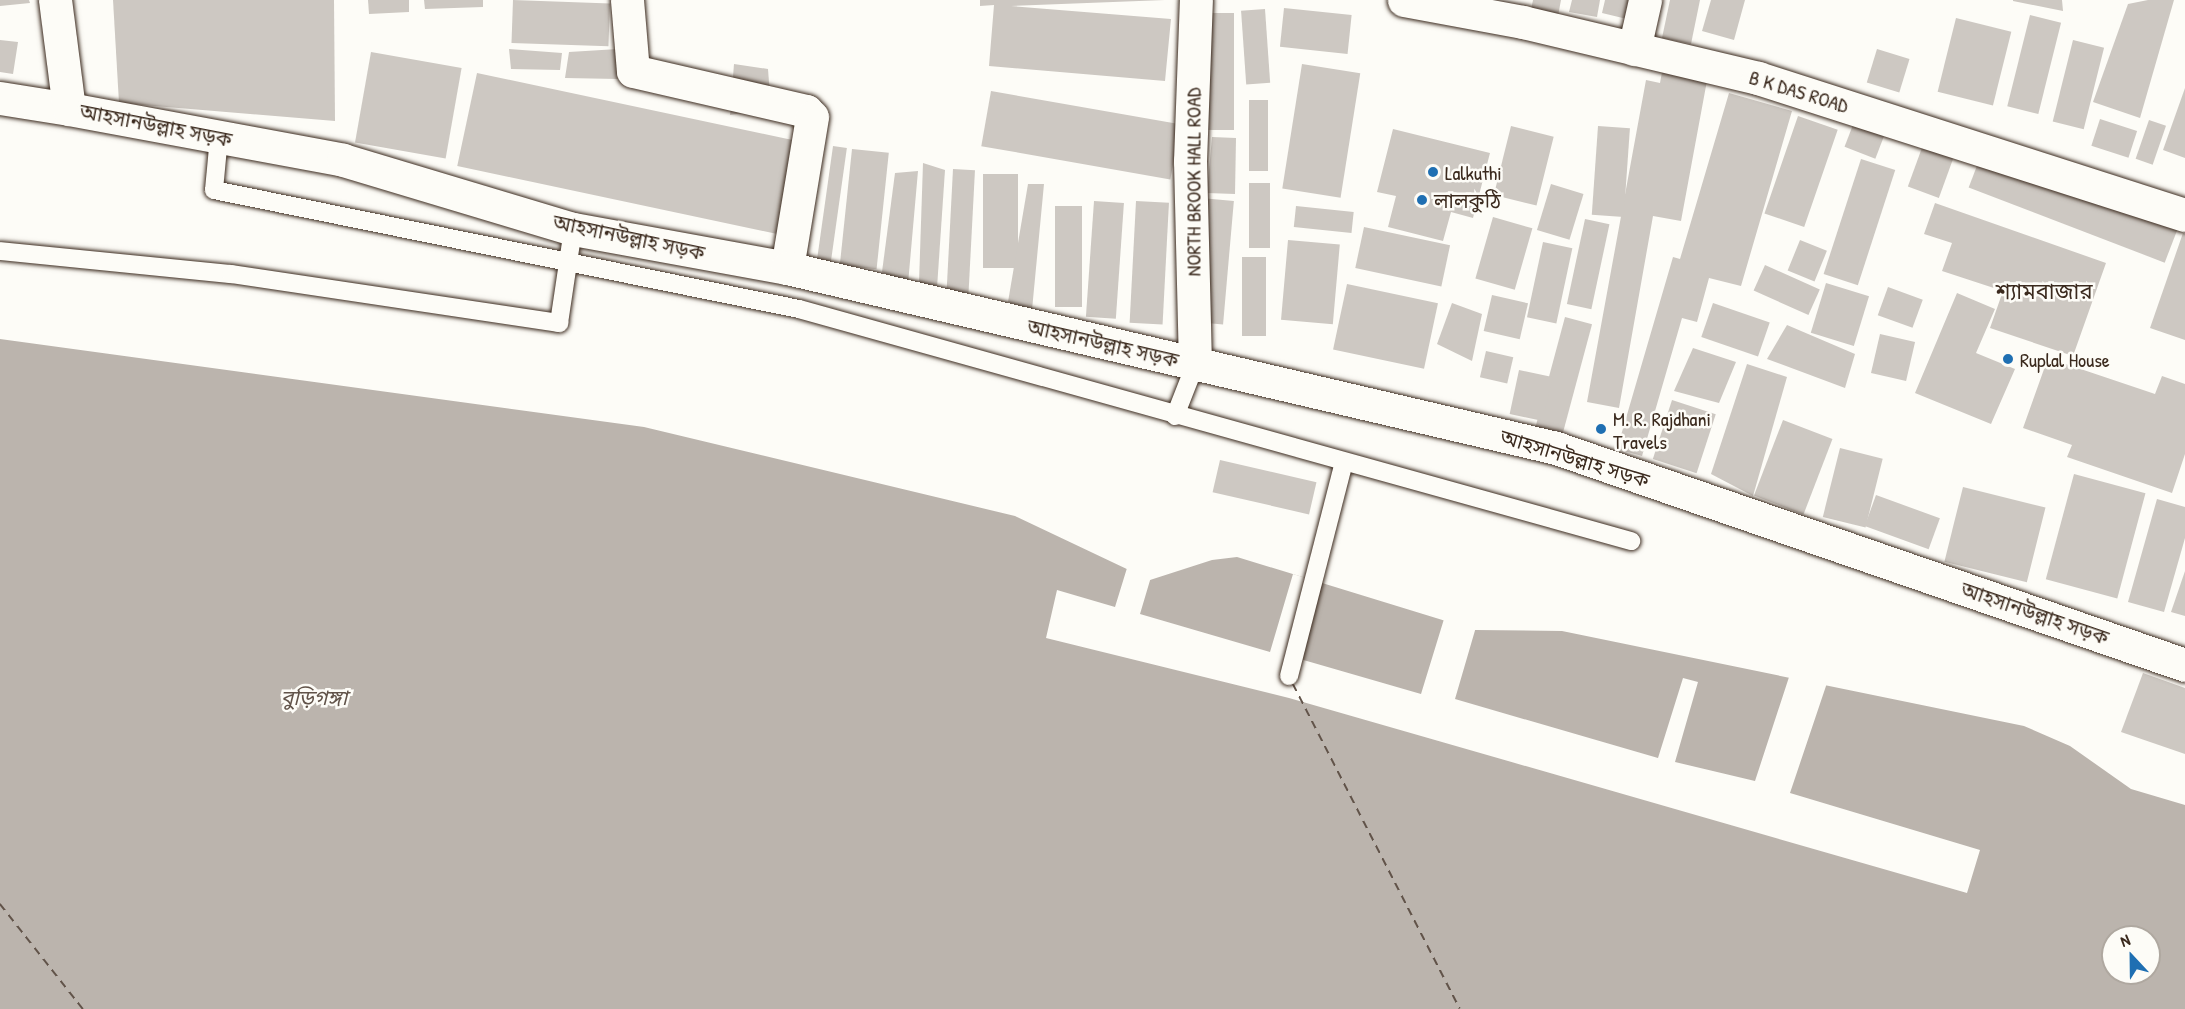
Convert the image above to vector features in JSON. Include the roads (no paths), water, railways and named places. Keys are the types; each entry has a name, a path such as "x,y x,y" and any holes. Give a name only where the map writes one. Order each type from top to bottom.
{"street":[{"path":"55,0 69,109"},
{"path":"627,0 633,71 807,111 813,117 787,268"},
{"name":"NORTH BROOK HALL ROAD","path":"1195,365 1190,161 1196,0"},
{"name":"B K DAS ROAD","path":"1404,0 1634,49 1768,81 2185,215"},
{"path":"1634,49 1645,0"},
{"name":"আহসানউল্লাহ সড়ক","path":"0,98 343,160 573,229 787,268 1556,448 2185,665"}],"lane":[{"path":"219,137 214,190 568,264 799,309 1176,416 1631,540"},
{"path":"0,251 231,274 559,322 573,229"},
{"path":"1176,416 1195,365"},
{"path":"1289,676 1344,462"}],"water":[{"name":"বুড়িগঙ্গা","path":"0,339 644,427 1015,516 1150,580 1212,560 1237,557 1475,630 1562,631 2024,726 2070,746 2131,789 2185,805 2185,1009 0,1009"}],"place":[{"name":"Lalkuthi","path":"1433,172"},
{"name":"লালকুঠি","path":"1422,200"},
{"name":"Ruplal House","path":"2008,359"},
{"name":"M. R. Rajdhani Travels","path":"1601,429"}],"district":[{"name":"শ্যামবাজার","path":"2044,292"}]}
